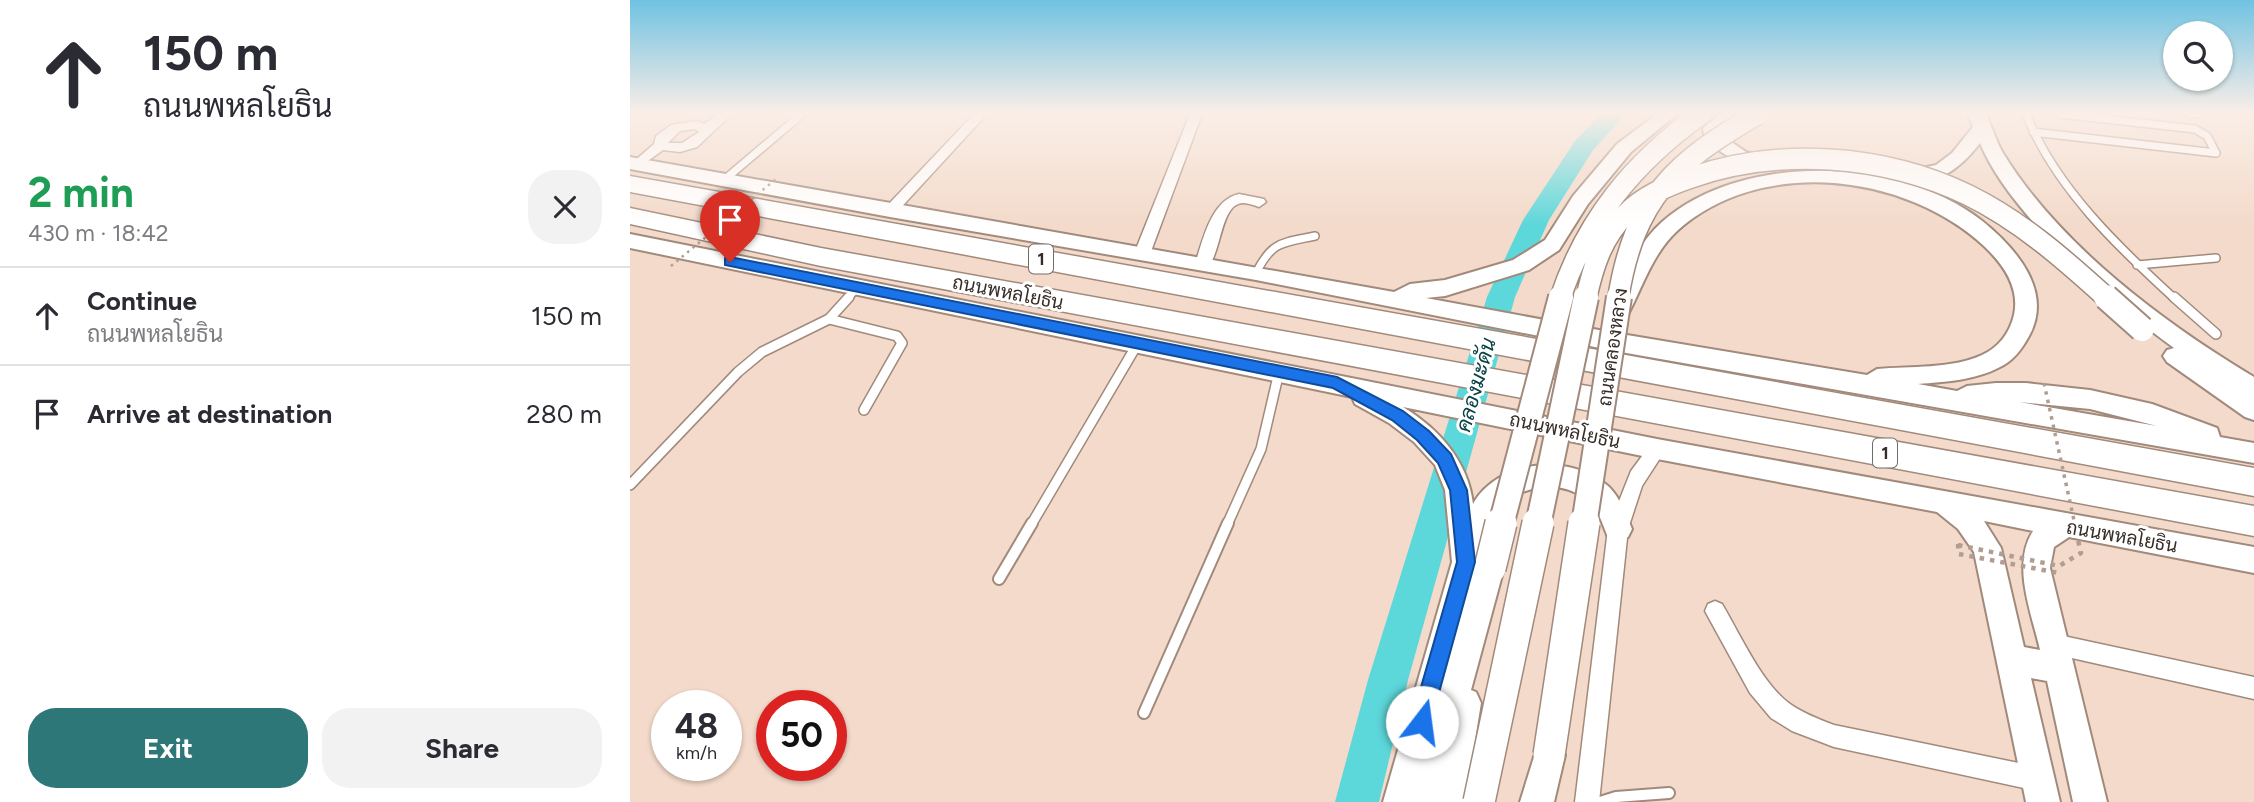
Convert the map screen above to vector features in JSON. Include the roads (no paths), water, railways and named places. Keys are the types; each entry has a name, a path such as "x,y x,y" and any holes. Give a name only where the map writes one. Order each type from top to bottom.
{"highway":[{"name":"ถนนพหลโยธิน","path":"638,169 1529,337 2252,462"},
{"name":"ถนนพหลโยธิน","path":"630,216 821,257 2254,521"},
{"path":"2207,513 2221,522 2254,534"}],"main road":[{"path":"1395,299 1410,292 1446,288 1521,265 1552,245 1595,182 1621,151"},
{"path":"1400,802 1478,565 1553,320 1578,254 1591,226 1626,179 1653,151"},
{"name":"ถนนคลองหลวง","path":"1536,802 1549,755 1621,282 1633,233 1644,209 1661,183 1686,158 1697,151"},
{"path":"1732,151 1760,163 1781,167 1908,177 1939,172 1953,164 1961,151"},
{"path":"1996,151 2011,178 2043,219 2087,262 2182,342 2254,389"},
{"path":"1479,802 1592,270 1603,243 1613,229 1643,200 1700,173 1751,162 1791,159 1838,161 1913,174 1966,195 1998,212 2034,237 2185,365 2254,410"},
{"name":"ถนนพหลโยธิน","path":"638,169 724,180 1395,299 1456,323"},
{"path":"1618,312 1660,237 1690,209 1712,197 1775,179 1817,177 1862,180 1918,195 1966,219 1995,243 2012,263 2024,288 2027,312 2016,340 2004,354 1990,362 1959,369 1848,381"},
{"name":"ถนนพหลโยธิน","path":"630,241 1657,450 2254,560"},
{"name":"ถนนพหลโยธิน","path":"1529,337 1848,381 1946,398 2252,462"},
{"path":"1337,383 1398,416 1423,435 1445,459 1458,490 1478,565 1424,802"},
{"path":"1448,802 1486,506 1499,492 1526,477 1550,476 1590,487 1607,505 1618,529"},
{"path":"1945,503 1968,521 1987,548 2040,791"},
{"path":"2064,526 2042,540 2036,568 2090,802"},
{"path":"2010,659 2056,656"},
{"path":"1545,802 1549,755"}],"street":[{"path":"638,169 655,151"},
{"path":"638,169 673,151"},
{"path":"890,211 946,151"},
{"path":"1142,254 1182,151"},
{"path":"1203,264 1220,218 1232,202 1238,199 1259,202"},
{"path":"1587,802 1618,529 1637,477 1657,450"},
{"path":"1715,611 1746,660 1758,685 1779,710 1800,723 1834,736 2040,791"},
{"path":"2056,656 2254,688"}],"lane":[{"path":"724,180 758,151"},
{"path":"2044,151 2052,166 2103,229 2137,265 2216,334"},
{"path":"2182,151 2209,155 2215,151"},
{"path":"1256,273 1266,253 1282,243 1315,236"},
{"path":"2137,265 2216,258"},
{"path":"630,485 738,372 762,352 829,319 858,287"},
{"path":"829,319 897,337 902,342 864,410"},
{"path":"999,579 1138,343"},
{"path":"1144,713 1261,449 1279,372"},
{"path":"1601,802 1616,797 1669,793"}],"waterway":[{"name":"คลองมะดัน","path":"1357,802 1388,680 1501,297 1536,220 1580,151"}]}
